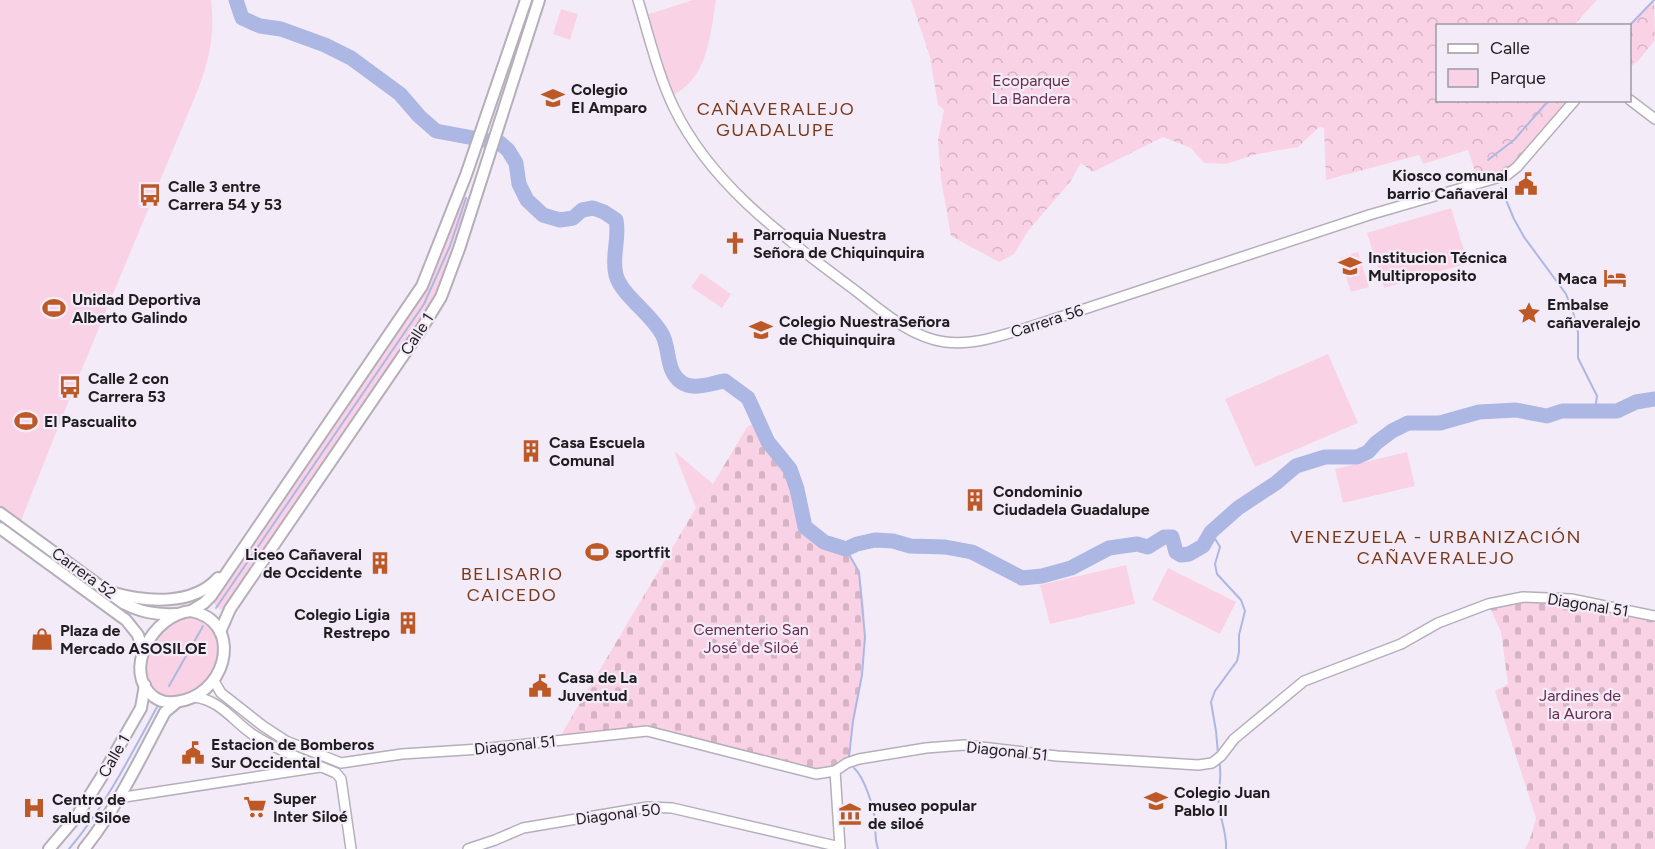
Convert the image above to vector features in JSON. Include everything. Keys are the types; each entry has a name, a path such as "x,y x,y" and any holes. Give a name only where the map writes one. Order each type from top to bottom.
{"main road":[{"name":"Calle 1","path":"190,611 211,596 420,290 473,157 526,0"},
{"name":"Calle 1","path":"220,632 230,609 441,297 459,249 539,0"},
{"path":"466,176 480,180"},
{"name":"Carrera 52","path":"0,513 123,603 139,611 157,615 175,614"},
{"name":"Carrera 52","path":"0,528 126,620 138,635 144,652"},
{"path":"111,592 142,599 175,598 212,585 233,562"},
{"path":"190,611 208,617 220,632 224,651 223,662 214,681 206,690 195,697 177,702 164,702 152,696 145,685 142,668 144,652 155,630 175,614 190,611"},
{"name":"Calle 1","path":"49,849 80,813 102,776 141,708 145,685"},
{"name":"Calle 1","path":"84,849 99,831 165,712 177,702"}],"street":[{"name":"Carrera 56","path":"638,0 673,107 709,163 740,198 824,267 905,327 924,337 946,342 985,340 1039,324 1369,215 1507,175 1517,167 1573,102"},
{"path":"1631,101 1655,119"},
{"name":"Diagonal 51","path":"118,798 323,762 341,763 402,754 480,749 647,731 816,774 835,771 859,759 926,748 964,745 1066,757 1198,765 1212,763 1227,750 1234,739 1304,681 1401,644 1438,623 1488,604 1523,597 1571,599 1655,616"},
{"path":"214,681 221,693 263,726 323,762 336,773 340,779 351,849"},
{"path":"195,697 215,702 252,733 283,752 323,762"},
{"path":"230,715 238,706"},
{"name":"Diagonal 50","path":"468,849 523,828 648,807 672,808 840,847 835,771"}],"green space":[{"name":"Unidad Deportiva Alberto Galindo","path":"0,0 211,0 212,12 211,44 199,87 19,526 0,513"},
{"path":"693,0 716,0 709,42 700,68 683,89 670,97 643,16"},
{"name":"Ecoparque La Bandera","path":"911,0 1597,0 1575,24 1436,24 1436,102 1574,102 1517,167 1479,183 1468,150 1423,164 1419,155 1326,180 1324,128 1319,127 1298,147 1257,154 1226,164 1204,163 1191,148 1163,137 1093,172 1081,163 1070,182 1028,231 1014,254 999,262 951,236 941,179 938,140 944,110 938,105 930,57"},
{"path":"1654,0 1655,40 1631,66 1631,24"},
{"path":"561,9 578,14 570,40 553,34"},
{"path":"459,195 474,200 441,297 227,610 220,609 212,602 420,290"},
{"path":"1451,208 1468,263 1384,288 1367,233"},
{"path":"1358,252 1369,287 1351,292 1340,258"},
{"path":"701,273 731,294 722,308 691,287"},
{"path":"1328,354 1358,423 1255,467 1225,399"},
{"name":"Cementerio San José de Siloé","path":"758,421 768,442 791,472 807,527 814,535 846,549 859,574 865,618 863,662 849,750 851,761 825,774 647,731 558,740 696,508 747,427"},
{"path":"674,451 713,484 696,508"},
{"path":"1407,452 1415,486 1343,503 1335,469"},
{"path":"1126,565 1135,604 1050,624 1040,585"},
{"path":"1168,568 1236,602 1220,634 1152,600"},
{"name":"Jardines de la Aurora","path":"1523,597 1571,599 1655,616 1655,849 1525,849 1536,818 1495,691 1508,684 1501,632 1488,604"},
{"path":"200,613 222,641 214,681 171,703 145,685 144,652 175,614"}],"waterway":[{"path":"236,0 242,18 260,26 281,29 325,45 351,58 400,94 436,131 500,143 508,150 516,163 519,184 527,200 543,215 560,220 573,218 582,210 593,208 616,220 614,261 619,283 663,336 676,377 691,386 725,381 748,398 768,442 790,469 805,527 824,542 846,549 875,540 893,541 910,546 945,547 972,552 1022,578 1042,576 1071,568 1109,548 1137,544 1148,547 1164,537 1172,537 1176,552 1181,555 1189,554 1203,546 1211,532 1238,508 1276,483 1296,466 1325,457 1357,457 1368,452 1392,431 1408,423 1440,423 1479,412 1516,410 1547,416 1562,411 1617,411 1636,402 1655,399"},
{"path":"1631,24 1654,0"},
{"path":"1488,160 1514,140 1547,102"},
{"path":"1501,188 1524,237 1566,294 1578,332 1578,358 1597,396 1595,411"},
{"path":"216,608 424,304 450,246 466,198"},
{"path":"1211,532 1220,547 1215,564 1217,574 1241,600 1245,611 1239,635 1237,661 1215,691 1211,702 1218,754"},
{"path":"846,549 859,572 865,637 862,675 849,757"},
{"path":"169,686 203,626"},
{"path":"69,849 105,799 157,707"},
{"path":"1219,760 1219,807 1226,849"},
{"path":"854,768 871,800 878,849"}],"place":[{"name":"Colegio El Amparo","path":"553,98"},
{"name":"Kiosco comunal barrio Cañaveral","path":"1526,184"},
{"name":"Calle 3 entre Carrera 54 y 53","path":"150,195"},
{"name":"Parroquia Nuestra Señora de Chiquinquira","path":"735,243"},
{"name":"Institucion Técnica Multiproposito","path":"1350,266"},
{"name":"Maca","path":"1615,278"},
{"name":"Unidad Deportiva Alberto Galindo","path":"54,308"},
{"name":"Embalse cañaveralejo","path":"1529,313"},
{"name":"Colegio NuestraSeñora de Chiquinquira","path":"761,330"},
{"name":"Calle 2 con Carrera 53","path":"70,387"},
{"name":"El Pascualito","path":"26,421"},
{"name":"Casa Escuela Comunal","path":"531,451"},
{"name":"Condominio Ciudadela Guadalupe","path":"975,500"},
{"name":"sportfit","path":"597,552"},
{"name":"Liceo Cañaveral de Occidente","path":"380,563"},
{"name":"Colegio Ligia Restrepo","path":"408,623"},
{"name":"Plaza de Mercado ASOSILOE","path":"42,639"},
{"name":"Casa de La Juventud","path":"540,686"},
{"name":"Estacion de Bomberos Sur Occidental","path":"193,753"},
{"name":"Colegio Juan Pablo II","path":"1156,801"},
{"name":"Super Inter Siloé","path":"255,807"},
{"name":"Centro de salud Siloe","path":"34,808"},
{"name":"museo popular de siloé","path":"850,814"}],"district":[{"name":"CAÑAVERALEJO GUADALUPE","path":"776,119"},
{"name":"VENEZUELA - URBANIZACIÓN CAÑAVERALEJO","path":"1436,547"},
{"name":"BELISARIO CAICEDO","path":"512,584"}]}
